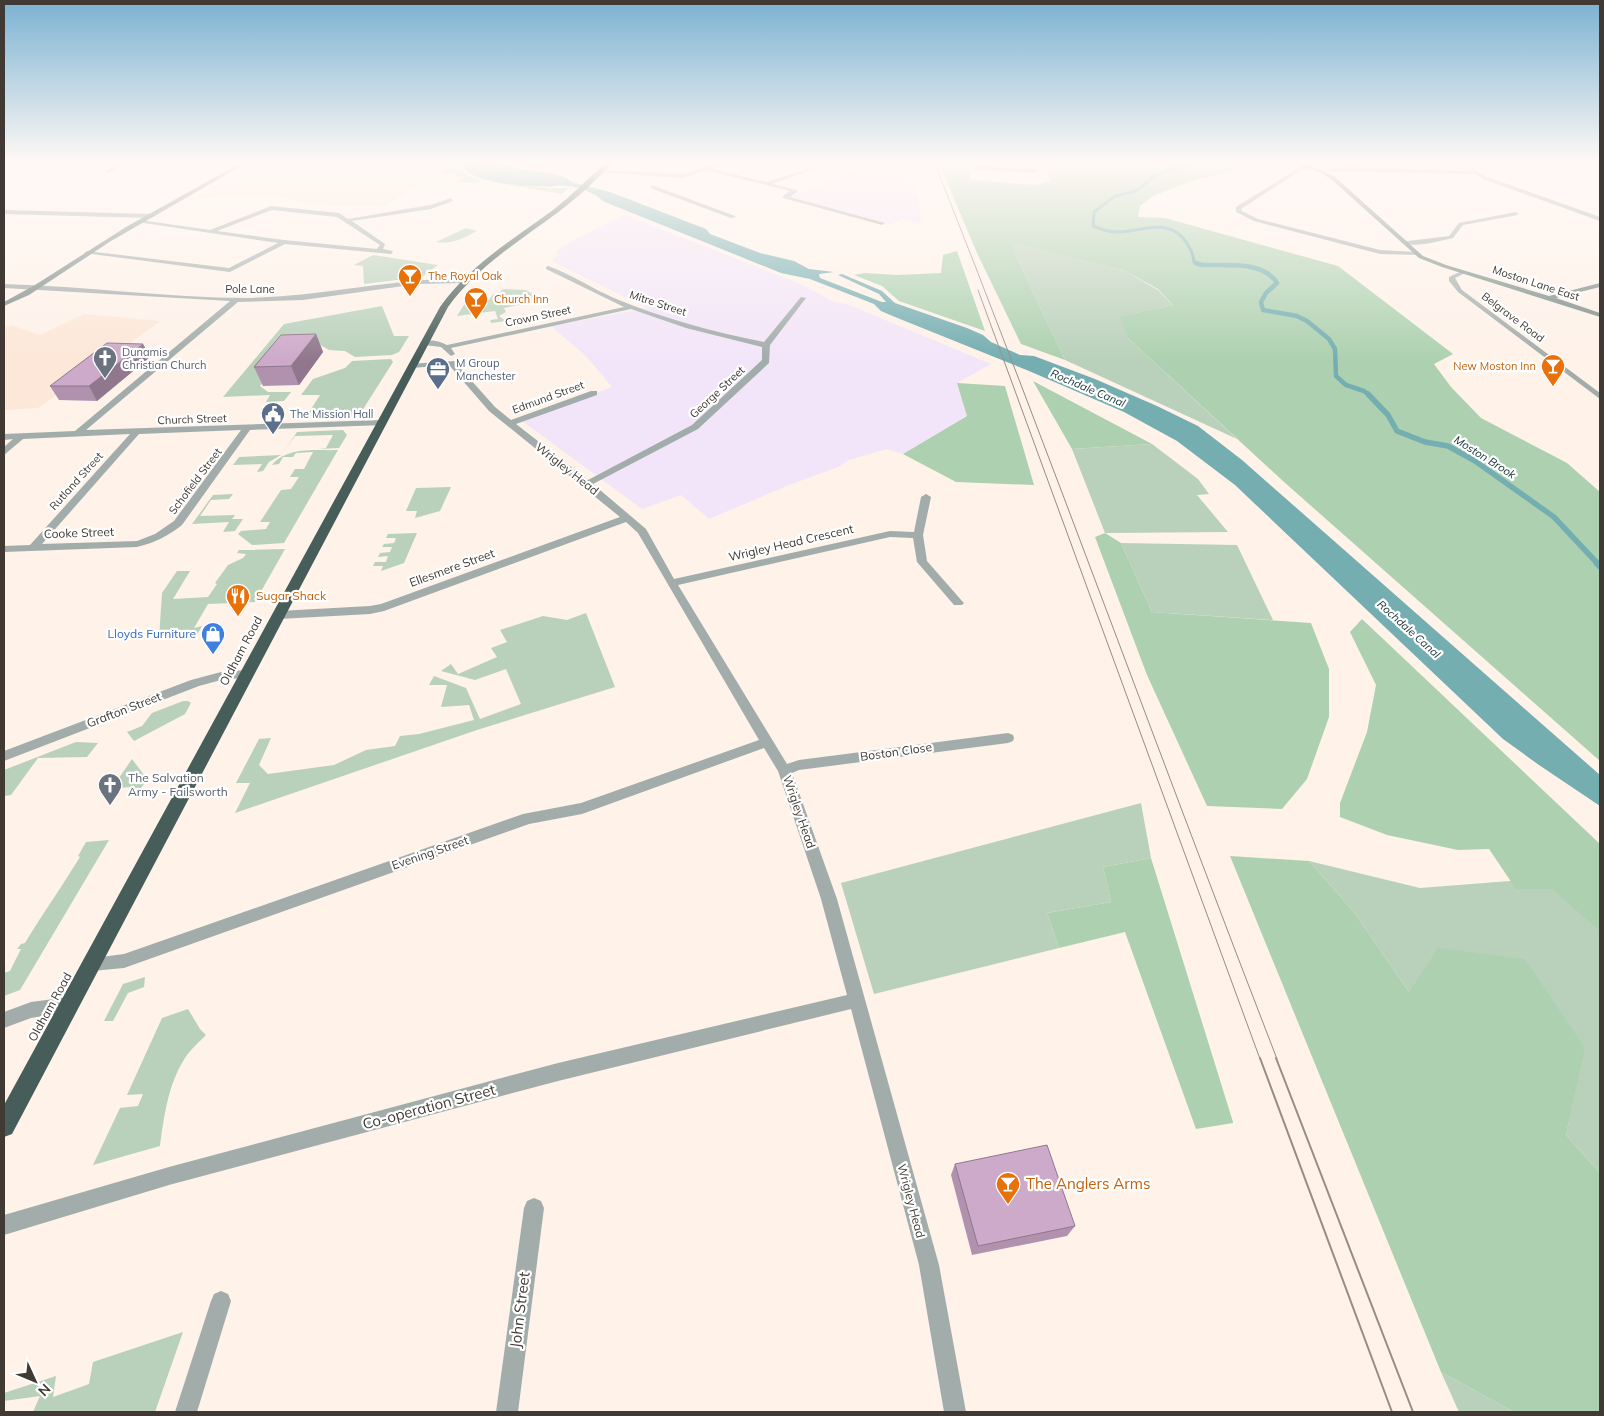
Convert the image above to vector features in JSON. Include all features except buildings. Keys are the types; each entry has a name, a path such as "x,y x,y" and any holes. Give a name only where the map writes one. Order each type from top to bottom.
{"highway":[{"name":"Oldham Road","path":"4,1126 449,299 464,281 533,227"}],"street":[{"path":"4,304 36,287 87,253 131,227"},
{"path":"175,227 284,242 391,252"},
{"path":"209,232 222,227"},
{"path":"358,227 383,245 379,251"},
{"path":"1283,227 1380,252 1416,254"},
{"name":"Moston Lane East","path":"1387,227 1416,254 1432,262 1600,315"},
{"path":"1404,242 1428,241 1451,237 1459,227"},
{"path":"87,253 230,270 284,242"},
{"name":"Mitre Street","path":"548,268 632,307 732,339 766,346"},
{"name":"Belgrave Road","path":"1464,272 1452,277 1452,281 1460,291 1600,397"},
{"name":"Pole Lane","path":"4,286 236,300 303,297 424,280 464,281"},
{"path":"1548,298 1600,285"},
{"name":"George Street","path":"587,484 695,428 766,361 766,346 803,298"},
{"path":"76,433 236,300"},
{"name":"Crown Street","path":"447,347 632,307"},
{"path":"424,343 440,343 447,347"},
{"name":"Wrigley Head","path":"447,347 453,357 451,363 492,409 587,484 642,531 671,583 784,770 829,899 929,1265 955,1412"},
{"path":"412,366 451,363"},
{"name":"Edmund Street","path":"510,423 594,393"},
{"name":"Church Street","path":"4,437 381,423"},
{"name":"Schofield Street","path":"154,540 178,523 247,428"},
{"name":"Rutland Street","path":"34,548 137,432"},
{"path":"4,452 20,437"},
{"path":"926,497 918,535 922,562 958,603"},
{"name":"Ellesmere Street","path":"279,615 370,610 403,600 628,518"},
{"name":"Wrigley Head Crescent","path":"671,583 890,534 918,535"},
{"name":"Cooke Street","path":"4,549 137,544 154,540"},
{"name":"Grafton Street","path":"4,756 195,683 221,676 247,674"},
{"name":"Boston Close","path":"784,770 799,765 1008,738"},
{"name":"Evening Street","path":"92,964 124,961 528,818 582,808 768,742"},
{"name":"Co-operation Street","path":"4,1225 170,1176 539,1077 857,1000"},
{"path":"4,1020 32,1010 69,1005"},
{"name":"John Street","path":"507,1412 534,1208"},
{"path":"186,1412 221,1301"}],"shaded area":[{"path":"600,227 656,227 803,285 834,302 847,304 991,364 957,383 968,415 903,454 887,449 849,460 838,467 789,485 709,519 681,495 642,509 522,421 612,387 587,357 551,326 647,308 552,261 560,254 554,253"},
{"path":"84,314 161,321 38,408 4,410 4,328 11,325 40,335"}],"green space":[{"path":"966,227 1198,227 1338,266 1453,354 1434,364 1451,387 1481,418 1567,463 1600,492 1600,761 1284,482 1128,338 1120,316 1173,305 1158,289 1123,270 1012,242 1017,258 1065,360 1021,344"},
{"path":"466,228 477,231 453,241 436,242"},
{"path":"1011,241 1123,270 1158,290 1173,305 1121,316 1128,338 1237,439 1065,360 1017,258"},
{"path":"957,251 985,331 899,301 882,286 854,275 865,273 897,275 941,273 943,255"},
{"path":"373,255 438,265 422,277 364,284 363,266 354,265"},
{"path":"503,289 526,290 542,300 504,308 506,312 499,316 506,321 491,323 490,320 498,319 495,311 457,316 470,295 489,300 493,294 498,294"},
{"path":"382,306 394,336 409,336 399,352 392,355 355,357 345,351 329,350 317,343 290,350 260,386 268,392 291,392 284,401 266,402 270,395 223,397 284,324"},
{"path":"391,359 393,362 360,414 354,416 306,417 320,395 301,395 313,379 345,368 352,361"},
{"path":"1033,381 1152,444 1072,449"},
{"path":"957,383 1005,386 1034,485 956,482 903,454 967,416"},
{"path":"343,430 347,435 339,448 319,449 326,448 333,435 295,436 285,450 297,432"},
{"path":"1152,444 1198,479 1209,494 1197,495 1228,532 1105,533 1072,449"},
{"path":"338,450 284,543 252,545 238,534 241,531 266,529 270,522 260,522 281,490 291,489 299,477 290,477 295,469 304,469 313,452 296,453 293,457 283,457 279,464 272,465 279,459 286,455 294,452"},
{"path":"281,455 269,462 263,471 257,472 262,464 233,465 239,457"},
{"path":"451,487 440,511 415,518 417,511 406,511 416,488"},
{"path":"233,494 229,499 211,500 200,516 235,515 232,519 243,519 235,531 223,532 229,522 192,524 213,495"},
{"path":"417,533 404,563 381,571 383,566 373,566 375,562 386,562 388,556 378,557 380,553 390,552 392,547 382,547 384,544 394,543 396,538 386,538 388,534"},
{"path":"1105,533 1121,543 1152,612 1311,623 1329,669 1329,717 1307,779 1282,809 1207,806 1147,675 1095,537"},
{"path":"1121,543 1237,545 1273,620 1152,612"},
{"path":"285,549 255,602 208,604 194,628 202,626 197,635 159,638 162,593 177,571 190,571 173,599 208,597 228,565 243,558 246,554 237,553 239,550"},
{"path":"586,613 615,687 477,730 235,813 250,783 236,783 259,739 271,738 259,765 268,774 334,765 366,750 395,746 400,736 419,734 474,720 469,705 441,707 447,685 429,685 434,676 466,688 480,719 521,704 506,669 475,680 441,671 451,664 458,674 497,657 491,648 507,642 500,630 543,616 567,620"},
{"path":"1362,619 1600,844 1600,931 1552,889 1516,889 1489,849 1458,850 1387,835 1340,817 1340,803 1367,732 1376,685 1350,632"},
{"path":"183,701 191,703 185,714 134,741 127,732 142,726 152,713"},
{"path":"76,742 98,743 87,757 38,758 11,795 4,796 4,770"},
{"path":"132,759 147,779 138,793 130,794 134,787 112,788"},
{"path":"1141,803 1151,858 1103,867 1111,902 1047,913 1059,948 874,994 841,883"},
{"path":"109,840 20,990 4,996 4,973 10,971 21,949 17,949 21,944 25,943 80,857 78,856 86,842"},
{"path":"1230,856 1309,861 1354,912 1409,992 1438,948 1525,959 1585,1048 1566,1135 1600,1173 1600,1412 1514,1412 1441,1372"},
{"path":"1151,858 1233,1123 1196,1129 1125,932 1059,948 1047,913 1111,902 1103,867"},
{"path":"1309,861 1420,888 1573,876 1600,893 1600,1173 1566,1135 1584,1048 1409,992 1354,912"},
{"path":"145,977 144,987 128,993 113,1021 104,1021 123,984"},
{"path":"188,1009 200,1029 206,1035 187,1055 174,1079 163,1124 160,1146 93,1165 120,1108 138,1106 143,1094 127,1095 162,1018"},
{"path":"183,1332 155,1412 33,1412 40,1396 4,1401 4,1393 56,1376 53,1397 89,1384 93,1362"},
{"path":"1441,1372 1514,1412 1459,1412"}],"water":[{"name":"Rochdale Canal","path":"667,227 701,227 706,229 710,234 760,253 794,261 809,269 834,272 819,274 820,278 886,302 879,294 838,275 842,274 882,291 895,303 967,328 983,335 991,342 1020,355 1034,356 1095,379 1198,426 1242,460 1600,775 1600,806 1503,739 1235,485 1177,441 1124,412 881,311 874,304 810,279 781,273"}],"waterway":[{"name":"Moston Brook","path":"1096,227 1107,231 1125,232 1159,227"},
{"name":"Moston Brook","path":"1161,227 1168,228 1183,238 1193,255 1194,262 1200,264"},
{"name":"Moston Brook","path":"1196,263 1202,265 1253,267 1271,276 1277,283 1266,293 1261,302 1263,310 1297,316 1307,321 1329,339 1335,349 1336,376 1346,385 1364,391 1369,395"},
{"name":"Moston Brook","path":"1369,395 1388,415 1397,431 1425,442 1448,446 1475,461 1554,517 1598,564"}],"tram line":[{"path":"960,227 1277,1059"},
{"path":"978,290 1260,1059"},
{"path":"1260,1058 1392,1412"},
{"path":"1276,1058 1413,1412"}],"place":[{"name":"The Royal Oak","path":"410,297"},
{"name":"Church Inn","path":"476,320"},
{"name":"Dunamis Christian Church","path":"105,379"},
{"name":"New Moston Inn","path":"1553,387"},
{"name":"M Group Manchester","path":"438,390"},
{"name":"The Mission Hall","path":"273,435"},
{"name":"Sugar Shack","path":"238,617"},
{"name":"Lloyds Furniture","path":"213,655"},
{"name":"The Salvation Army - Failsworth","path":"110,806"},
{"name":"The Anglers Arms","path":"1008,1205"}]}
